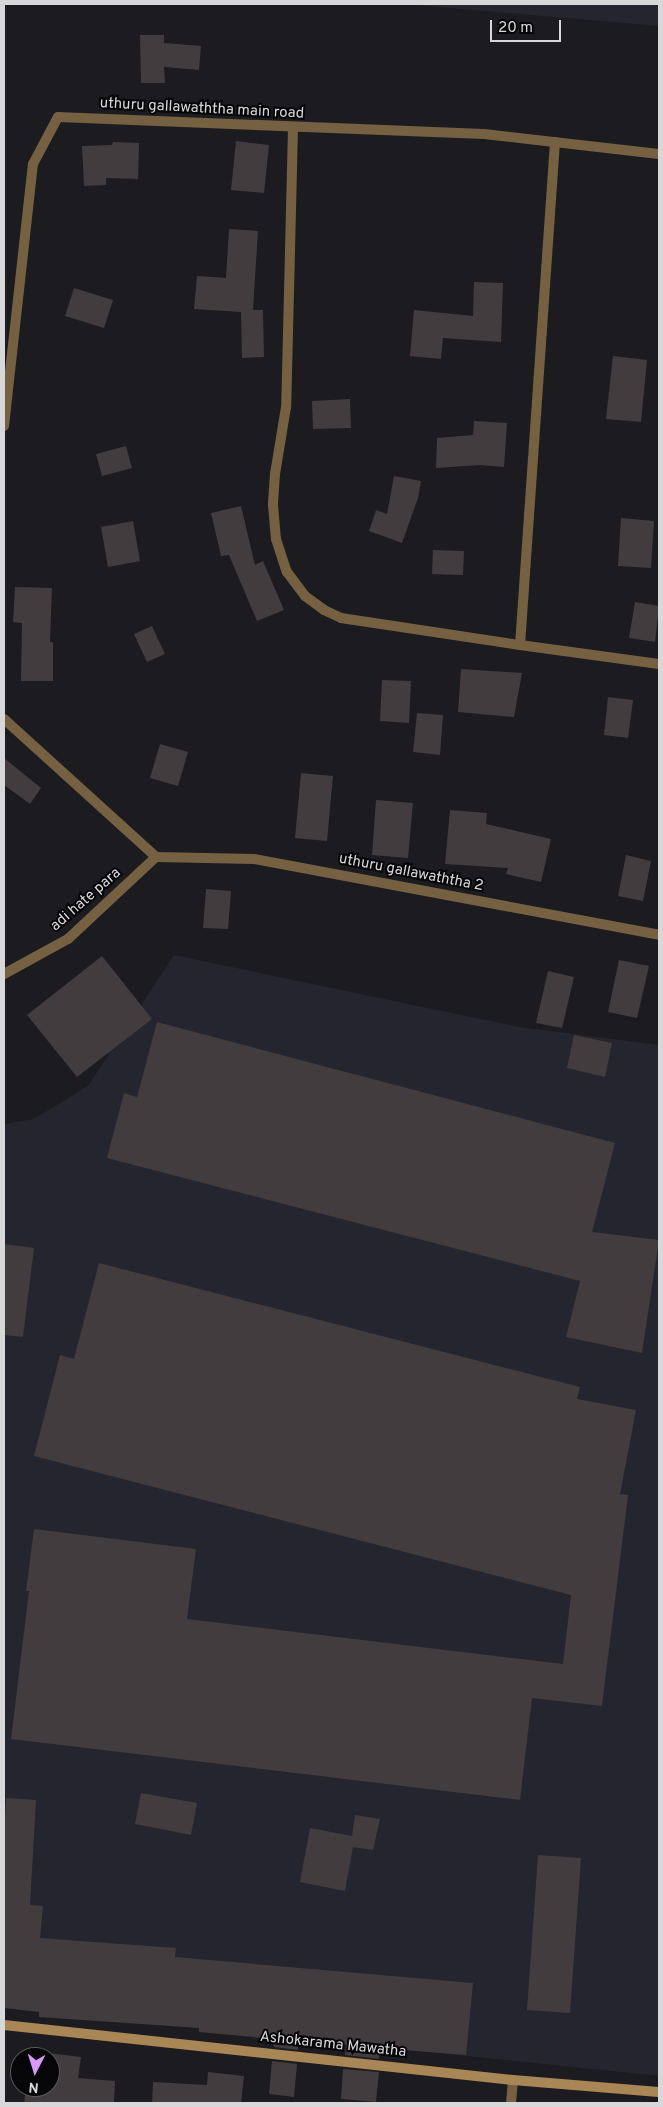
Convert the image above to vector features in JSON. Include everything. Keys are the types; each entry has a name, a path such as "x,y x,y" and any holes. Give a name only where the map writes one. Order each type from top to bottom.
{"street":[{"name":"uthuru gallawaththa main road","path":"4,426 33,164 58,117 293,128 484,134 659,154"},
{"path":"293,128 286,407 275,474 273,505 276,539 287,572 296,586 315,604 341,618 659,664"},
{"path":"520,645 555,142"},
{"path":"4,719 156,857"},
{"name":"uthuru gallawaththa 2","path":"156,857 254,859 659,935"},
{"name":"adi hate para","path":"4,974 68,940 156,857"},
{"name":"Ashokarama Mawatha","path":"4,2025 513,2080 659,2092"},
{"path":"511,2103 513,2080"}],"shaded area":[{"path":"404,4 659,4 659,26"},
{"path":"174,955 519,1027 659,1045 659,2076 4,2008 4,1124 34,1119 88,1086"}],"building":[{"path":"140,35 164,35 164,43 201,46 199,70 164,67 165,83 141,83"},
{"path":"236,141 269,145 264,193 231,190"},
{"path":"113,142 139,143 138,179 106,178 106,185 84,186 82,146 112,145"},
{"path":"229,229 258,231 253,310 263,310 264,357 242,358 241,312 194,309 197,276 226,278"},
{"path":"474,282 503,283 501,342 443,338 441,359 410,356 414,310 473,316"},
{"path":"74,288 113,300 104,328 65,316"},
{"path":"613,356 647,360 641,422 606,419"},
{"path":"350,399 351,428 313,429 312,401"},
{"path":"474,421 507,423 504,467 480,465 436,468 437,438 473,435"},
{"path":"126,446 132,468 102,476 96,454"},
{"path":"394,476 421,481 418,498 402,543 369,531 376,510 387,514"},
{"path":"241,506 255,565 263,561 284,610 257,621 229,555 221,556 211,513"},
{"path":"621,518 654,521 651,568 618,566"},
{"path":"133,521 140,561 108,567 101,527"},
{"path":"433,550 464,551 463,575 432,574"},
{"path":"15,587 52,588 50,642 53,642 53,681 21,681 22,623 13,622"},
{"path":"635,602 659,606 655,642 629,638"},
{"path":"152,626 165,654 147,662 134,634"},
{"path":"461,669 522,673 514,717 458,712"},
{"path":"382,680 411,681 409,723 380,721"},
{"path":"608,697 633,700 628,738 604,735"},
{"path":"417,713 443,715 440,755 413,752"},
{"path":"160,744 188,752 178,786 150,778"},
{"path":"4,758 41,788 30,804 4,785"},
{"path":"301,773 333,776 327,841 295,838"},
{"path":"376,800 413,803 408,858 372,855"},
{"path":"450,810 487,813 486,824 551,839 541,882 506,874 508,868 445,864"},
{"path":"626,855 651,861 643,901 618,896"},
{"path":"206,889 231,891 228,929 203,928"},
{"path":"102,956 152,1019 77,1077 27,1015"},
{"path":"619,960 649,966 637,1018 608,1012"},
{"path":"548,971 574,977 562,1028 536,1023"},
{"path":"157,1022 615,1143 592,1232 659,1240 642,1353 566,1337 580,1281 107,1158 124,1093 137,1097"},
{"path":"574,1035 612,1043 605,1077 567,1068"},
{"path":"4,1244 34,1248 23,1337 4,1335"},
{"path":"99,1263 580,1387 577,1399 636,1410 620,1494 628,1495 602,1706 532,1698 520,1800 11,1739 29,1591 26,1591 34,1529 196,1549 187,1619 563,1664 571,1595 34,1456 60,1355 74,1359"},
{"path":"141,1793 197,1803 191,1835 135,1824"},
{"path":"6,1798 36,1800 30,1905 43,1906 40,1938 176,1948 175,1957 473,1983 466,2055 380,2048 379,2059 345,2055 346,2045 299,2041 298,2050 274,2047 274,2039 199,2032 199,2028 39,2017 39,2012 4,2008 4,1838"},
{"path":"355,1815 380,1819 373,1850 353,1847 345,1891 300,1882 310,1828 352,1836"},
{"path":"538,1855 581,1858 570,2013 527,2010"},
{"path":"60,2054 81,2057 78,2078 115,2081 114,2103 24,2103 25,2097 60,2097"},
{"path":"272,2061 297,2064 294,2097 269,2094"},
{"path":"343,2069 379,2072 376,2102 341,2099"},
{"path":"208,2072 244,2076 241,2103 152,2103 153,2082 207,2085"}]}
